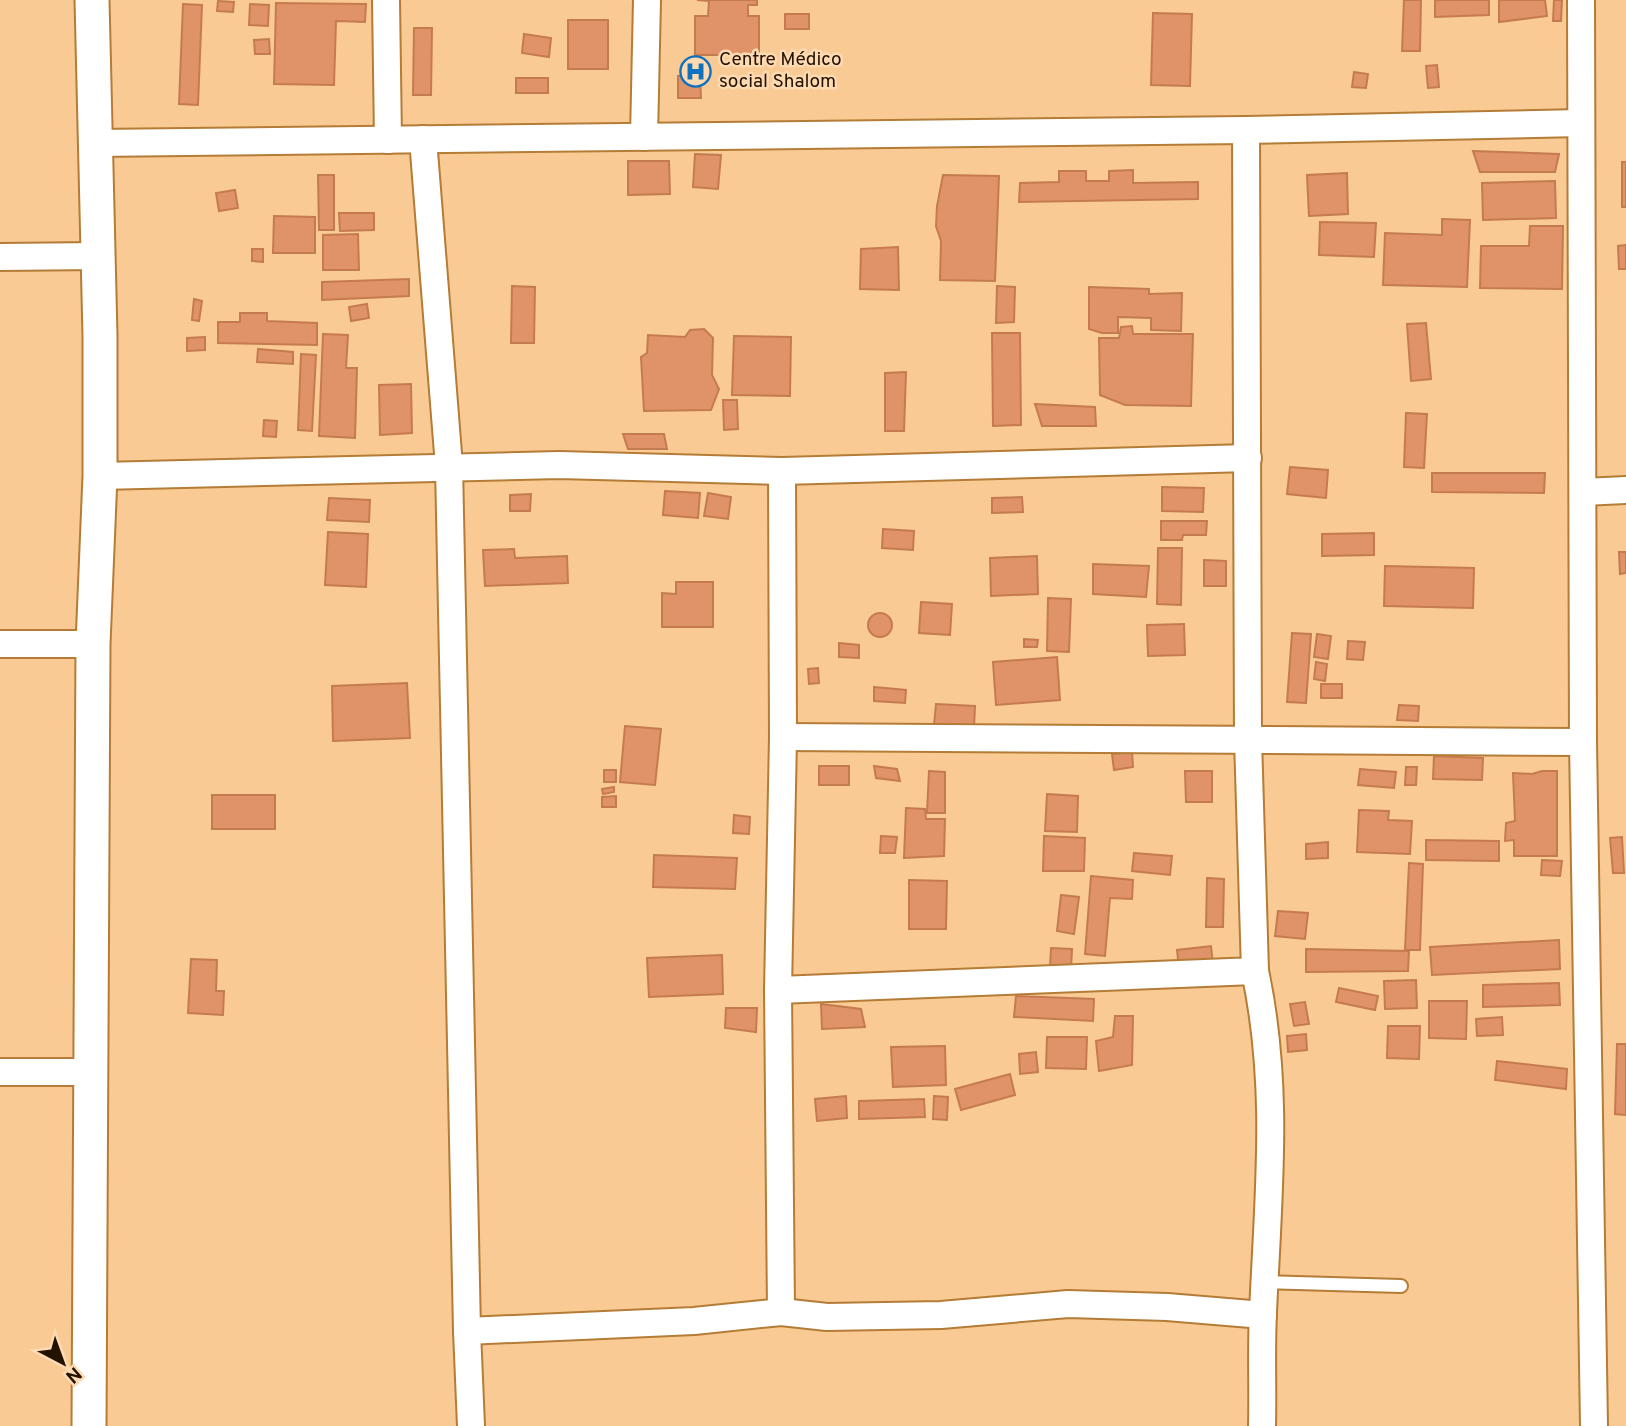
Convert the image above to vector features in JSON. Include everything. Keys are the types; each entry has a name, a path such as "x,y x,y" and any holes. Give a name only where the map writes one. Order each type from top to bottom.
{"street":[{"path":"89,1426 93,644 100,476 92,0"},
{"path":"386,0 388,140"},
{"path":"645,137 647,0"},
{"path":"1581,0 1583,743 1594,1426"},
{"path":"95,143 1246,130 1581,123"},
{"path":"1246,130 1248,739 1255,971 1268,1048 1272,1112 1263,1315 1262,1426"},
{"path":"423,139 449,466 471,1426"},
{"path":"0,257 98,256"},
{"path":"100,476 559,465 782,471 1248,458"},
{"path":"781,1312 778,990 783,737 782,471"},
{"path":"1583,492 1626,490"},
{"path":"0,644 93,644"},
{"path":"783,737 1583,743"},
{"path":"778,990 1255,971"},
{"path":"0,1072 92,1072"},
{"path":"467,1331 694,1321 781,1312 827,1317 941,1315 1068,1304 1167,1307 1263,1315"}],"lane":[{"path":"1265,1282 1401,1286"}],"building":[{"path":"697,0 757,0 757,5 748,5 748,16 759,16 759,55 695,55 695,16 708,16 709,1"},
{"path":"1404,0 1421,0 1420,51 1402,51"},
{"path":"1435,0 1489,0 1489,15 1435,17"},
{"path":"1499,0 1545,0 1547,16 1499,22"},
{"path":"1554,0 1562,0 1561,21 1553,21"},
{"path":"218,1 234,2 233,12 217,11"},
{"path":"276,3 366,4 365,22 336,21 334,85 274,84"},
{"path":"183,4 202,5 198,105 179,104"},
{"path":"250,4 269,5 268,26 249,25"},
{"path":"1153,13 1192,14 1190,86 1151,85"},
{"path":"785,14 809,14 809,29 785,29"},
{"path":"568,20 608,20 608,69 568,69"},
{"path":"414,28 432,28 431,95 413,95"},
{"path":"524,34 551,38 549,57 522,53"},
{"path":"269,39 270,54 255,54 254,40"},
{"path":"1437,65 1439,87 1428,88 1426,66"},
{"path":"1354,72 1368,74 1366,88 1352,87"},
{"path":"678,76 700,76 701,98 678,98"},
{"path":"516,78 548,78 548,93 516,93"},
{"path":"1473,151 1559,154 1555,172 1480,172"},
{"path":"695,154 721,155 718,189 693,187"},
{"path":"628,161 669,161 670,194 628,195"},
{"path":"1622,162 1626,162 1626,207 1622,207"},
{"path":"1133,170 1133,183 1198,182 1198,199 1019,202 1020,183 1059,182 1059,171 1086,171 1086,181 1109,181 1109,171"},
{"path":"1347,173 1348,214 1309,216 1307,175"},
{"path":"318,175 334,175 334,230 319,230"},
{"path":"943,175 999,176 995,281 940,280 941,241 936,226"},
{"path":"1555,181 1556,218 1483,220 1482,183"},
{"path":"235,190 238,208 219,211 216,193"},
{"path":"339,213 374,213 374,230 340,231"},
{"path":"274,216 315,217 315,253 273,253"},
{"path":"1442,219 1470,220 1467,287 1383,285 1385,233 1442,235"},
{"path":"1320,222 1376,223 1374,257 1319,255"},
{"path":"1530,226 1563,226 1562,289 1480,288 1481,246 1529,246"},
{"path":"358,234 359,270 323,270 323,235"},
{"path":"1626,245 1626,269 1619,269 1618,246"},
{"path":"898,247 899,290 860,289 861,249"},
{"path":"252,249 263,249 263,262 252,261"},
{"path":"409,279 409,296 322,300 322,282"},
{"path":"512,286 535,287 534,343 511,343"},
{"path":"997,286 1015,287 1014,322 996,323"},
{"path":"1089,287 1149,289 1149,294 1182,293 1181,331 1151,330 1151,318 1118,317 1118,333 1102,333 1089,329"},
{"path":"194,299 202,301 199,321 192,320"},
{"path":"367,304 369,318 351,321 349,307"},
{"path":"240,313 267,313 267,321 317,323 317,345 218,343 218,322 240,322"},
{"path":"1426,323 1431,379 1411,381 1407,324"},
{"path":"1132,326 1133,334 1193,334 1191,406 1125,405 1100,395 1099,338 1119,338 1121,327"},
{"path":"704,329 713,338 712,375 719,389 711,410 644,411 641,357 647,353 648,335 685,337 690,330"},
{"path":"992,333 1020,333 1021,425 993,426"},
{"path":"323,334 348,335 346,368 357,368 355,438 319,436"},
{"path":"734,336 791,337 790,396 732,395"},
{"path":"205,337 205,350 187,351 187,338"},
{"path":"258,349 293,352 293,364 257,362"},
{"path":"301,354 316,355 312,431 298,430"},
{"path":"906,372 904,431 885,431 885,373"},
{"path":"411,384 412,433 380,435 379,385"},
{"path":"723,400 737,400 738,429 724,430"},
{"path":"1035,404 1095,407 1096,426 1042,426"},
{"path":"1406,413 1427,414 1424,468 1404,467"},
{"path":"264,420 277,421 276,437 263,436"},
{"path":"623,434 664,434 667,449 628,449"},
{"path":"1290,467 1328,470 1326,498 1287,494"},
{"path":"1432,473 1545,473 1544,493 1432,492"},
{"path":"1162,487 1204,488 1203,512 1162,511"},
{"path":"665,491 700,493 698,518 663,515"},
{"path":"708,493 731,497 728,519 704,516"},
{"path":"531,494 530,511 510,511 510,495"},
{"path":"1022,497 1023,512 992,513 992,498"},
{"path":"329,498 370,500 369,522 327,520"},
{"path":"1161,521 1207,521 1206,535 1183,535 1182,540 1161,540"},
{"path":"883,529 914,531 913,550 882,548"},
{"path":"328,532 368,534 366,587 325,585"},
{"path":"1374,533 1374,555 1322,556 1322,534"},
{"path":"1158,548 1182,548 1181,605 1157,604"},
{"path":"514,549 515,558 567,556 568,583 485,586 483,550"},
{"path":"1619,552 1626,552 1626,573 1620,574"},
{"path":"1037,556 1038,594 991,596 990,558"},
{"path":"1204,560 1226,561 1226,586 1204,586"},
{"path":"1093,564 1149,566 1146,597 1093,594"},
{"path":"1385,566 1474,568 1473,608 1384,606"},
{"path":"676,582 713,582 713,627 662,627 662,593 676,594"},
{"path":"1048,598 1071,599 1069,652 1047,651"},
{"path":"921,602 952,604 950,635 919,633"},
{"path":"880,613 889,616 892,625 889,634 880,637 871,634 868,625 871,616"},
{"path":"1184,624 1185,655 1148,656 1147,625"},
{"path":"1292,633 1311,634 1306,703 1287,702"},
{"path":"1317,634 1331,636 1328,659 1314,657"},
{"path":"1024,639 1038,640 1037,647 1024,647"},
{"path":"1348,641 1365,642 1363,660 1347,659"},
{"path":"839,643 859,645 859,658 839,657"},
{"path":"1057,657 1060,700 996,705 993,662"},
{"path":"1316,662 1327,664 1325,681 1314,679"},
{"path":"818,668 819,683 809,684 808,669"},
{"path":"407,683 410,738 333,741 332,686"},
{"path":"1321,684 1342,684 1342,698 1321,698"},
{"path":"874,687 906,690 905,703 874,701"},
{"path":"936,704 975,706 974,728 934,725"},
{"path":"1399,705 1419,706 1418,721 1397,720"},
{"path":"625,726 661,729 655,785 620,782"},
{"path":"1132,752 1133,767 1114,770 1112,754"},
{"path":"1434,756 1483,758 1482,780 1433,779"},
{"path":"819,766 849,766 849,785 819,785"},
{"path":"874,766 897,769 900,781 876,778"},
{"path":"1406,767 1417,767 1416,785 1405,785"},
{"path":"1360,769 1396,772 1394,788 1358,785"},
{"path":"604,770 616,770 616,782 604,782"},
{"path":"929,771 945,772 945,813 927,813"},
{"path":"1185,771 1212,771 1212,802 1186,802"},
{"path":"1557,771 1557,856 1514,856 1514,840 1505,841 1506,823 1515,821 1513,773 1532,774"},
{"path":"614,787 614,792 603,794 602,789"},
{"path":"1047,794 1078,796 1077,832 1045,831"},
{"path":"212,795 275,795 275,829 212,829"},
{"path":"616,796 616,807 602,807 602,797"},
{"path":"906,808 925,809 926,819 945,819 944,856 904,858"},
{"path":"1359,810 1389,811 1388,820 1412,821 1410,854 1357,852"},
{"path":"734,815 750,817 749,834 733,833"},
{"path":"881,836 897,837 895,853 880,853"},
{"path":"1044,836 1085,838 1084,871 1043,871"},
{"path":"1622,837 1624,873 1613,873 1610,838"},
{"path":"1426,840 1499,841 1499,861 1426,860"},
{"path":"1328,842 1328,858 1306,859 1306,844"},
{"path":"1134,853 1172,856 1170,875 1132,871"},
{"path":"654,855 737,858 735,889 653,887"},
{"path":"1542,860 1562,861 1560,876 1541,875"},
{"path":"1409,863 1423,864 1420,950 1405,950"},
{"path":"1091,876 1133,880 1132,899 1110,898 1105,956 1085,954"},
{"path":"1207,878 1224,879 1223,927 1206,927"},
{"path":"909,880 947,881 946,929 909,929"},
{"path":"1061,895 1079,897 1074,934 1057,931"},
{"path":"1278,911 1308,913 1305,939 1275,936"},
{"path":"1559,940 1560,969 1432,975 1430,947"},
{"path":"1211,946 1213,964 1179,968 1177,950"},
{"path":"1051,948 1072,949 1071,968 1050,967"},
{"path":"1306,949 1409,951 1408,971 1306,972"},
{"path":"722,955 723,994 649,997 647,958"},
{"path":"191,959 217,960 216,991 224,991 223,1015 188,1013"},
{"path":"1416,980 1417,1008 1385,1009 1384,981"},
{"path":"1559,983 1560,1005 1483,1007 1483,985"},
{"path":"1339,988 1378,996 1375,1010 1336,1002"},
{"path":"1016,996 1094,999 1093,1021 1014,1017"},
{"path":"1429,1001 1467,1001 1466,1039 1429,1038"},
{"path":"1305,1002 1309,1024 1294,1026 1290,1004"},
{"path":"821,1004 861,1009 865,1027 822,1029"},
{"path":"726,1008 757,1008 756,1032 725,1028"},
{"path":"1115,1016 1133,1016 1132,1065 1099,1071 1096,1041 1113,1037"},
{"path":"1502,1017 1503,1035 1477,1036 1476,1019"},
{"path":"1388,1026 1420,1026 1419,1059 1387,1058"},
{"path":"1306,1034 1307,1050 1288,1052 1287,1036"},
{"path":"1047,1037 1087,1037 1086,1069 1046,1068"},
{"path":"1617,1044 1626,1044 1626,1115 1615,1114"},
{"path":"945,1046 946,1085 893,1087 891,1047"},
{"path":"1036,1052 1038,1072 1020,1074 1019,1054"},
{"path":"1497,1061 1567,1069 1566,1089 1495,1080"},
{"path":"1010,1074 1015,1095 961,1110 955,1089"},
{"path":"846,1096 847,1118 817,1121 815,1099"},
{"path":"934,1096 948,1097 947,1120 933,1119"},
{"path":"924,1099 925,1117 859,1119 859,1101"}],"place":[{"name":"Centre Médico social Shalom","path":"696,71"}]}
